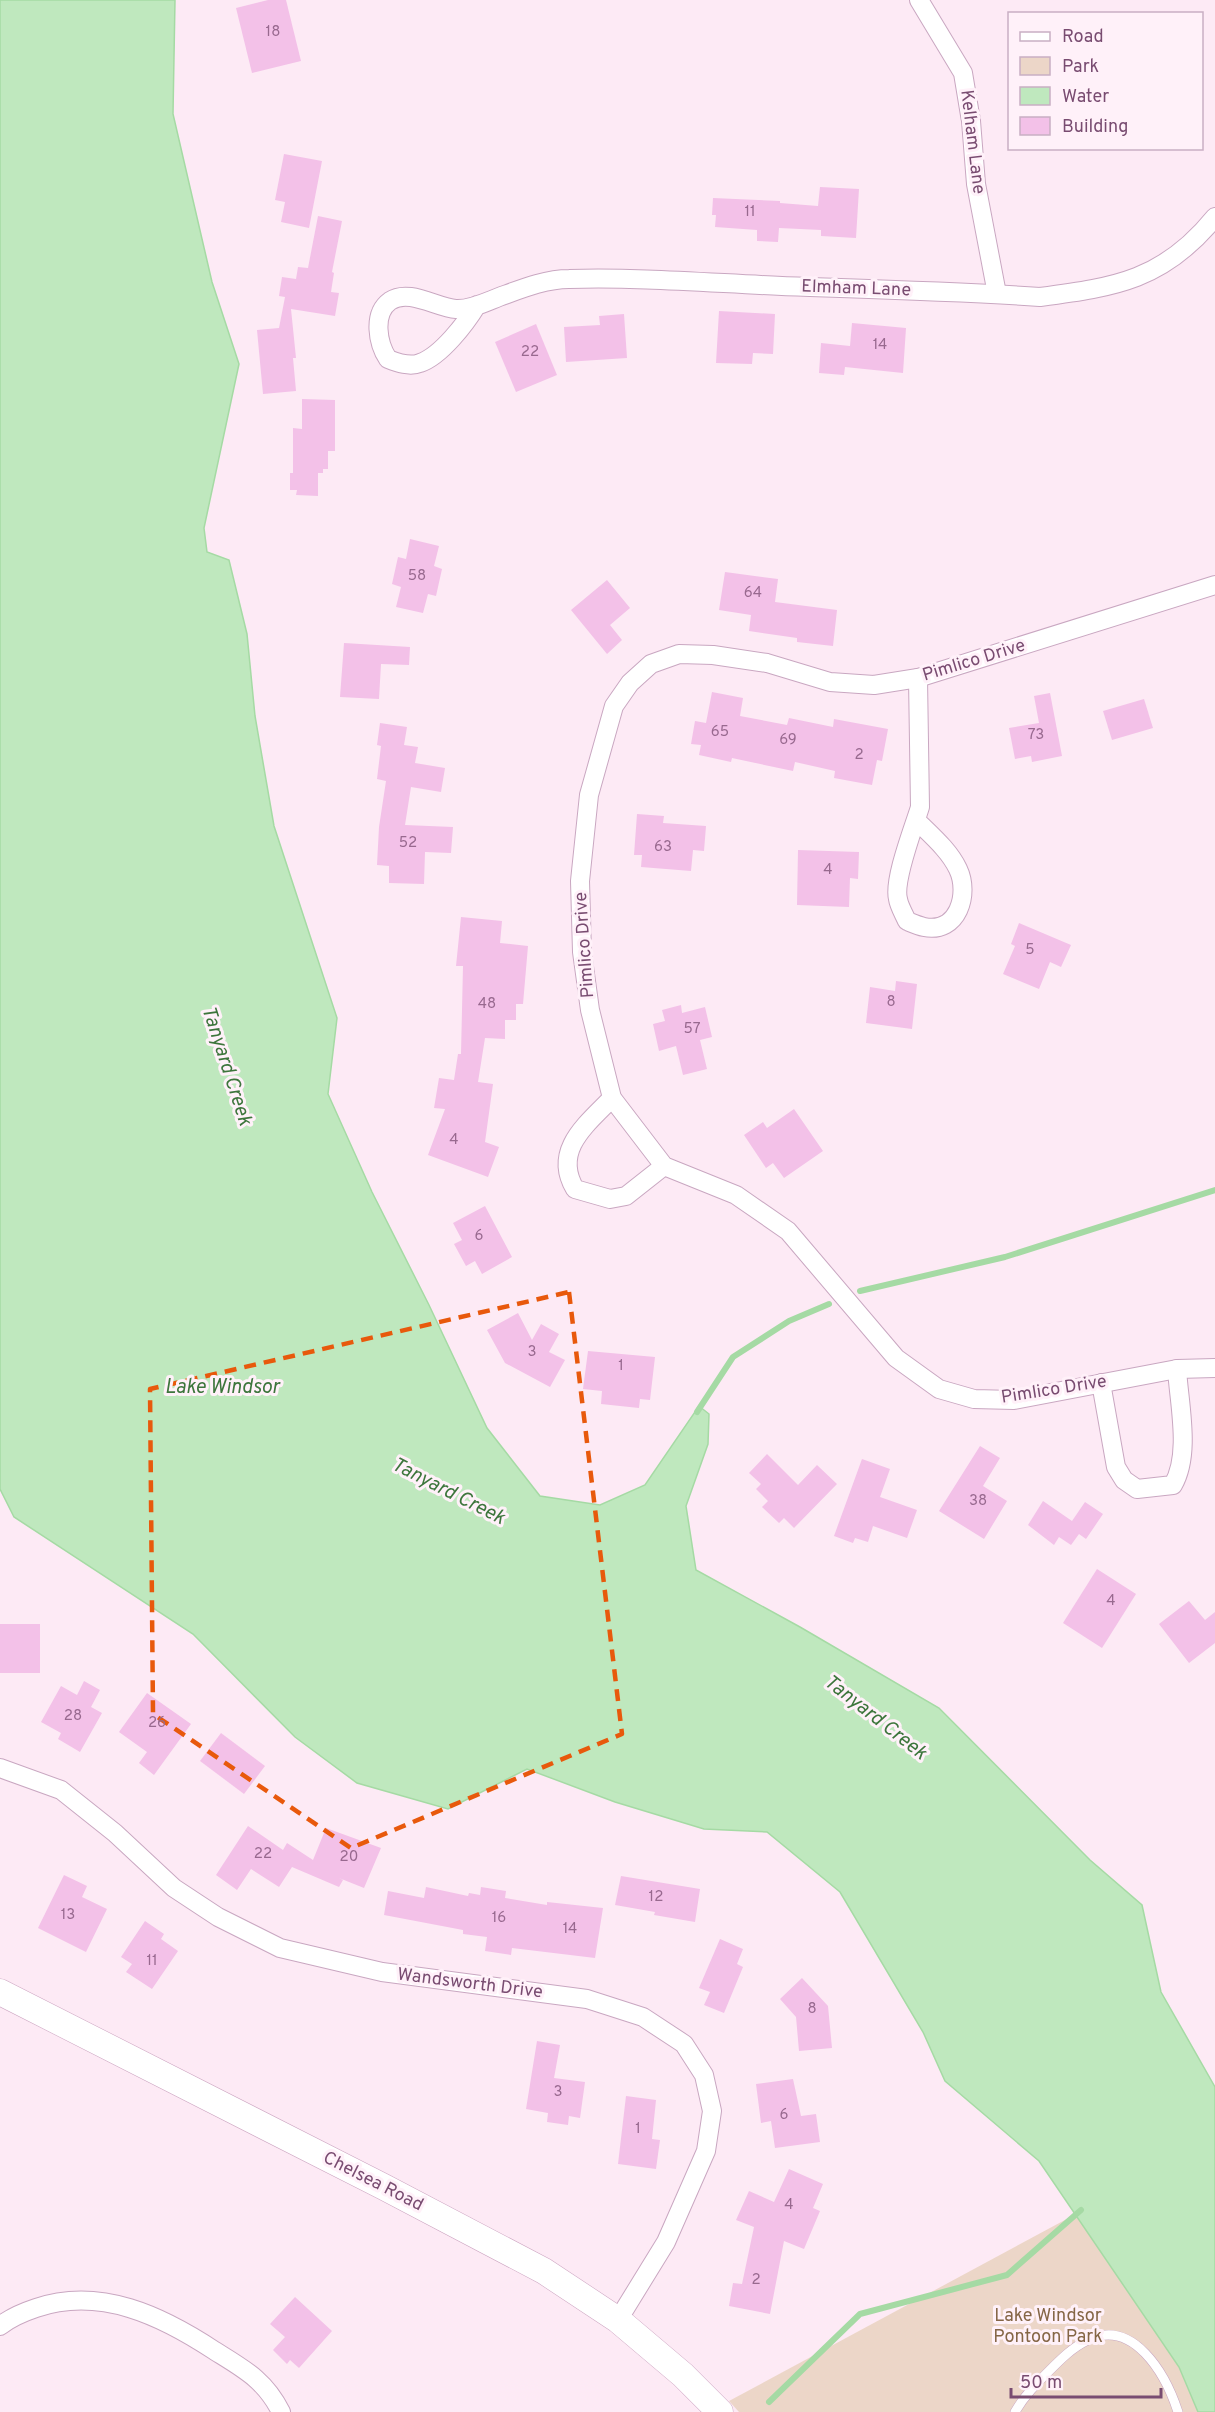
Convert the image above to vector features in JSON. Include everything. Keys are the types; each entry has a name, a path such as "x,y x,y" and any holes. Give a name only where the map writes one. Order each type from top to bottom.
{"street":[{"name":"Kelham Lane","path":"919,0 963,73 971,121 976,184 997,294"},
{"name":"Elmham Lane","path":"477,305 468,320 451,338 431,357 419,364 388,359 381,348 380,318 384,307 391,300 406,297 427,300 456,309 477,305 527,286 566,279 638,278 1040,297 1080,292 1125,282 1151,273 1176,256 1215,217"},
{"name":"Pimlico Drive","path":"1215,585 918,678 874,685 830,682 767,663 712,655 679,654 651,664 630,683 614,706 589,795 580,881 582,952 590,1010 612,1098 664,1166 736,1195 788,1232 896,1358 939,1389 974,1399 1014,1400 1177,1369 1215,1368"},
{"path":"916,820 946,850 959,871 963,893 960,910 947,925 926,928 907,921 897,897 902,861 920,807 918,678"},
{"path":"612,1098 575,1137 569,1151 568,1177 575,1189 610,1200 626,1196 664,1166"},
{"path":"1101,1383 1116,1467 1124,1480 1137,1489 1173,1485 1180,1473 1183,1456 1177,1369"},
{"name":"Wandsworth Drive","path":"0,1768 61,1791 115,1833 174,1888 218,1917 280,1948 382,1972 587,1999 643,2017 684,2044 704,2075 712,2111 706,2151 666,2241 618,2320"},
{"name":"Chelsea Road","path":"0,1992 534,2265 618,2320 683,2375 720,2412"},
{"path":"0,2326 26,2311 53,2302 116,2303 150,2314 184,2330 255,2377 270,2391 281,2412"}],"lane":[{"path":"1015,2412 1022,2399 1065,2354 1087,2339 1108,2336 1129,2338 1150,2358 1173,2395 1178,2412"}],"highlighted area":[{"path":"569,1292 622,1734 351,1848 153,1714 150,1389"}],"green space":[{"name":"Lake Windsor Pontoon Park","path":"1076,2214 1179,2367 1198,2412 739,2412 729,2401"}],"water":[{"name":"Lake Windsor","path":"0,0 175,0 173,114 212,282 239,364 204,528 207,552 229,560 247,634 255,716 274,826 337,1018 328,1094 372,1192 487,1428 540,1496 600,1505 645,1485 699,1406 709,1414 708,1444 686,1506 696,1570 939,1708 1090,1860 1142,1905 1161,1992 1215,2087 1215,2412 1198,2412 1179,2367 1039,2161 945,2081 923,2032 840,1892 767,1832 704,1829 615,1802 527,1769 448,1809 357,1783 295,1737 193,1634 14,1517 0,1489"}],"building":[{"path":"268,0 286,0 301,61 252,73 236,8"},
{"path":"284,154 322,161 309,228 281,222 285,202 275,200"},
{"path":"820,187 859,189 856,238 821,236 821,230 779,228 778,242 757,241 757,230 715,227 716,215 712,215 713,198 780,201 780,203 818,206"},
{"path":"318,216 342,221 332,272 334,273 331,292 339,293 335,316 291,309 296,358 293,358 296,391 263,394 257,330 279,328 285,297 279,296 282,277 296,279 298,267 308,268"},
{"path":"719,311 775,314 773,354 753,353 752,364 716,363"},
{"path":"624,314 627,358 566,362 564,327 600,325 599,316"},
{"path":"852,323 906,328 903,373 845,367 844,375 819,373 821,343 850,346"},
{"path":"536,324 557,375 516,392 495,342"},
{"path":"302,399 335,400 335,451 328,451 328,469 323,469 323,473 318,473 318,496 296,495 297,490 290,490 290,473 293,473 293,428 302,429"},
{"path":"410,539 439,546 434,566 442,569 436,596 428,594 423,613 396,607 401,587 392,584 398,557 406,559"},
{"path":"725,572 778,579 775,602 837,610 833,646 797,642 797,638 749,631 751,615 719,610"},
{"path":"607,580 630,608 610,625 622,640 607,654 571,610"},
{"path":"344,643 410,647 409,665 381,664 379,699 340,697"},
{"path":"712,692 743,698 740,716 787,725 789,718 833,727 834,719 888,729 882,761 877,760 872,785 834,778 835,771 795,762 793,771 732,758 731,762 699,755 701,745 691,744 695,721 706,723"},
{"path":"1050,693 1062,756 1032,762 1031,756 1015,759 1009,728 1039,723 1034,696"},
{"path":"1144,699 1153,728 1112,740 1103,711"},
{"path":"380,723 407,727 404,745 418,747 415,763 445,768 441,792 411,787 405,825 453,827 451,853 425,852 424,884 389,883 389,866 377,865 379,827 386,781 377,779 381,746 377,745"},
{"path":"637,814 664,816 663,823 706,826 704,851 693,850 691,871 641,867 642,855 634,855"},
{"path":"798,850 859,852 858,879 850,878 849,907 797,905"},
{"path":"461,917 502,921 500,943 528,946 523,1004 516,1004 516,1020 505,1020 505,1039 485,1038 478,1082 493,1084 485,1142 499,1147 488,1177 428,1155 445,1109 434,1108 439,1078 454,1080 458,1054 461,1054 463,966 456,966"},
{"path":"1019,923 1071,945 1061,967 1050,962 1039,989 1003,974 1015,946 1011,944"},
{"path":"896,981 917,984 912,1029 866,1023 870,987 895,991"},
{"path":"681,1005 682,1013 705,1007 712,1037 700,1040 707,1069 683,1075 676,1046 659,1051 653,1024 665,1021 662,1010"},
{"path":"794,1109 823,1151 784,1178 773,1163 766,1168 744,1135 763,1122 767,1128"},
{"path":"485,1206 512,1257 482,1274 475,1261 466,1266 454,1244 462,1240 453,1223"},
{"path":"518,1313 532,1340 541,1324 559,1334 549,1352 565,1360 550,1387 505,1363 487,1330"},
{"path":"588,1351 655,1357 650,1400 640,1399 639,1408 601,1404 602,1391 583,1389"},
{"path":"980,1446 1000,1458 983,1486 1007,1501 984,1539 939,1511"},
{"path":"767,1454 798,1485 817,1465 837,1484 794,1528 784,1518 779,1523 762,1507 768,1501 756,1489 761,1484 749,1473"},
{"path":"862,1459 890,1469 880,1497 917,1510 907,1538 873,1526 868,1542 855,1538 853,1543 834,1536"},
{"path":"1043,1501 1072,1521 1085,1502 1103,1514 1086,1539 1079,1534 1071,1545 1059,1537 1054,1545 1028,1525"},
{"path":"1097,1569 1136,1594 1102,1648 1063,1623"},
{"path":"1189,1601 1205,1620 1215,1612 1215,1643 1189,1663 1159,1624"},
{"path":"0,1624 40,1624 40,1673 0,1673"},
{"path":"84,1681 100,1690 91,1707 102,1713 80,1752 58,1739 61,1733 41,1722 61,1686 77,1695"},
{"path":"147,1693 191,1724 154,1775 139,1763 147,1752 119,1732"},
{"path":"221,1733 265,1766 244,1794 200,1761"},
{"path":"248,1826 283,1850 287,1843 313,1860 326,1828 381,1848 364,1888 339,1878 343,1880 339,1887 292,1867 279,1887 251,1869 237,1890 216,1875"},
{"path":"64,1875 87,1886 82,1897 107,1909 86,1952 38,1928"},
{"path":"621,1876 700,1889 695,1922 615,1905"},
{"path":"426,1887 468,1896 469,1893 480,1895 481,1887 506,1891 505,1898 547,1905 547,1902 603,1908 595,1958 512,1948 511,1955 485,1951 487,1937 463,1934 463,1930 384,1915 388,1891 424,1898"},
{"path":"145,1921 164,1934 161,1939 178,1951 152,1989 126,1972 132,1964 121,1957"},
{"path":"720,1939 743,1949 737,1964 743,1967 724,2013 704,2005 710,1992 699,1988"},
{"path":"802,1978 828,2006 832,2048 799,2051 796,2017 780,1999"},
{"path":"537,2041 560,2045 554,2078 585,2082 580,2118 569,2116 568,2125 547,2122 548,2113 526,2109"},
{"path":"793,2079 801,2116 816,2114 820,2142 775,2148 771,2121 761,2123 756,2084"},
{"path":"626,2096 656,2100 652,2139 660,2140 656,2169 618,2164"},
{"path":"789,2169 823,2184 813,2208 820,2211 804,2249 784,2241 770,2314 729,2306 733,2283 742,2284 754,2227 736,2220 749,2191 774,2202"},
{"path":"295,2297 332,2331 299,2368 290,2360 287,2364 273,2350 285,2337 270,2324"}],"waterway":[{"path":"860,1291 1005,1257 1215,1190"},
{"path":"697,1412 733,1357 789,1321 829,1304"},
{"path":"769,2402 860,2314 1007,2275 1081,2210"}],"water label":[{"name":"Tanyard Creek","path":"226,1066"},
{"name":"Tanyard Creek","path":"448,1492"},
{"name":"Tanyard Creek","path":"875,1718"}]}
